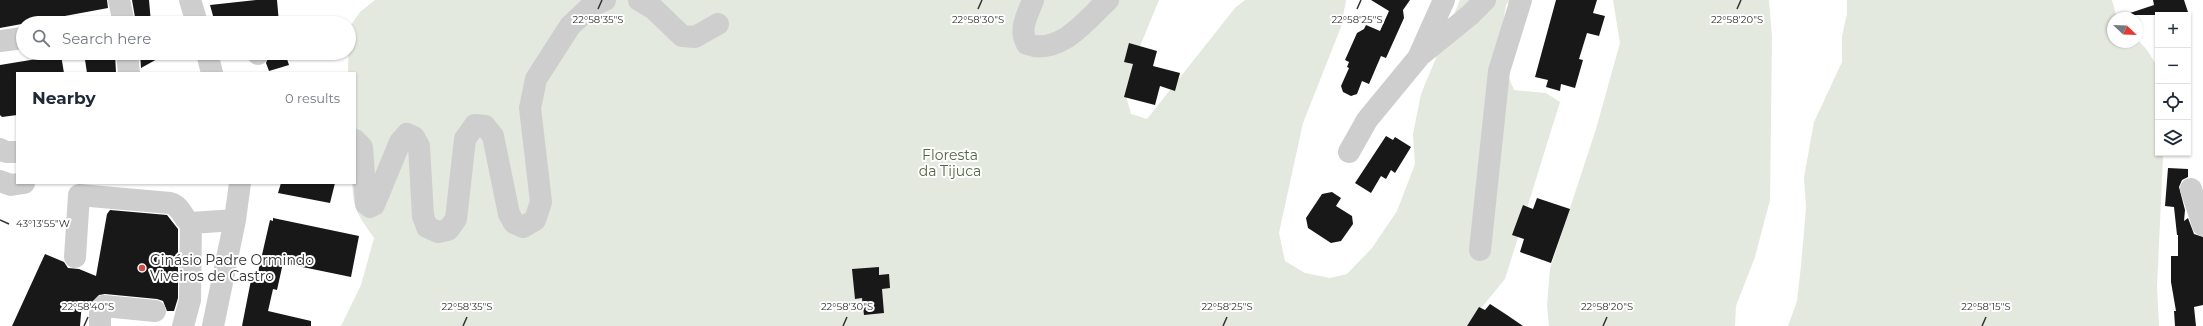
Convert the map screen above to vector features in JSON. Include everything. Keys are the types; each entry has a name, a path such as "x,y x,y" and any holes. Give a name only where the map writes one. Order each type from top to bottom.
{"street":[{"path":"119,0 120,16"},
{"path":"190,0 195,16"},
{"path":"356,141 362,147 366,204 370,207 374,205 400,142 407,134 414,137 419,146 423,216 427,227 438,232 448,230 456,219 465,140 475,125 485,126 493,136 509,214 514,223 523,227 535,220 541,202 530,108 536,79 570,26 589,8 605,0"},
{"path":"639,0 654,9 682,36 695,38 718,24"},
{"path":"1033,0 1022,35 1027,44 1042,47 1049,47 1066,38 1108,0"},
{"path":"1418,58 1444,0"},
{"path":"1349,152 1367,120 1418,58 1470,15 1485,0"},
{"path":"1480,250 1499,71 1521,0"},
{"path":"0,42 16,39"},
{"path":"128,60 129,72"},
{"path":"0,149 6,152 16,152"},
{"path":"0,181 11,185 18,184"},
{"path":"213,326 235,220 240,184"},
{"path":"75,256 79,189 170,203 179,207 188,222 191,223 235,220"},
{"path":"2191,189 2203,225"},
{"path":"182,326 190,300 191,223"},
{"path":"100,326 100,311 104,306 155,311"}],"green space":[{"name":"Floresta da Tijuca","path":"375,0 1159,0 1134,61 1126,96 1131,114 1147,119 1235,8 1245,0 1346,0 1341,27 1303,123 1279,233 1285,261 1305,273 1330,278 1347,274 1372,248 1397,211 1415,164 1413,134 1421,94 1460,0 1511,0 1506,5 1498,52 1514,90 1546,93 1560,102 1505,279 1469,323 1469,326 341,326 361,285 374,238 358,213 354,201 352,184 356,184 356,72 348,72 348,60 356,60 356,18 360,12"},
{"path":"1613,0 1769,0 1772,36 1770,200 1755,257 1736,306 1735,326 1549,326 1547,305 1550,269 1596,129 1620,43"},
{"path":"1847,0 2112,0 2115,12 2107,12 2107,48 2143,48 2143,46 2155,63 2155,156 2163,156 2163,158 2157,287 2159,326 1788,326 1797,301 1806,208 1804,177 1814,122 1842,62 1842,36 1847,14"}],"building":[{"path":"0,0 107,0 108,8 65,16 16,16 16,25 0,28"},
{"path":"132,0 149,0 150,16 135,16"},
{"path":"256,0 277,0 278,16 213,16 210,5"},
{"path":"1371,0 1410,0 1403,10 1404,18 1386,58 1381,56 1369,84 1362,81 1357,94 1351,96 1343,92 1341,86 1349,68 1347,67 1349,62 1345,60 1357,33 1364,29 1366,25 1380,31 1389,11"},
{"path":"1556,0 1597,0 1593,13 1605,16 1599,36 1587,33 1579,59 1583,60 1575,88 1561,84 1560,91 1546,87 1548,80 1535,77"},
{"path":"2153,0 2184,0 2188,12 2155,12 2155,15 2143,15 2143,12 2133,12 2154,5"},
{"path":"1129,43 1157,51 1153,66 1180,73 1175,91 1160,86 1155,105 1124,97 1133,64 1124,62"},
{"path":"30,60 62,60 64,72 16,72 16,115 2,117 0,115 0,65"},
{"path":"85,60 115,60 116,72 87,72"},
{"path":"140,60 155,60 141,68"},
{"path":"267,60 287,60 289,65 269,71 266,63"},
{"path":"1386,136 1393,140 1395,137 1411,147 1395,173 1391,170 1386,179 1381,176 1371,193 1355,183"},
{"path":"2168,168 2188,169 2188,177 2182,180 2179,187 2185,210 2184,221 2188,218 2194,234 2203,237 2203,305 2194,307 2196,326 2175,326 2174,311 2176,311 2171,282 2171,256 2178,256 2178,235 2174,207 2165,206"},
{"path":"281,184 335,184 330,203 278,193"},
{"path":"1332,192 1341,198 1336,206 1352,216 1353,224 1341,241 1331,243 1308,228 1306,218 1322,194"},
{"path":"1537,198 1570,209 1551,263 1520,252 1524,239 1512,235 1523,205 1533,209"},
{"name":"Ginásio Padre Ormindo Viveiros de Castro","path":"110,210 167,215 178,229 178,298 174,311 167,311 163,301 157,299 105,294 99,295 91,303 82,302 80,326 12,326 45,254 64,262 68,268 79,269 96,276 107,214"},
{"path":"273,218 359,236 351,277 283,263 277,290 273,289 268,311 311,321 311,326 242,326 251,280 256,281 270,220 273,221"},
{"path":"879,267 879,275 889,274 890,288 882,289 884,313 864,315 862,298 855,299 852,269"},
{"path":"1490,304 1523,326 1467,326 1479,307 1485,310"}],"place":[{"name":"Ginásio Padre Ormindo Viveiros de Castro","path":"142,268"}]}
